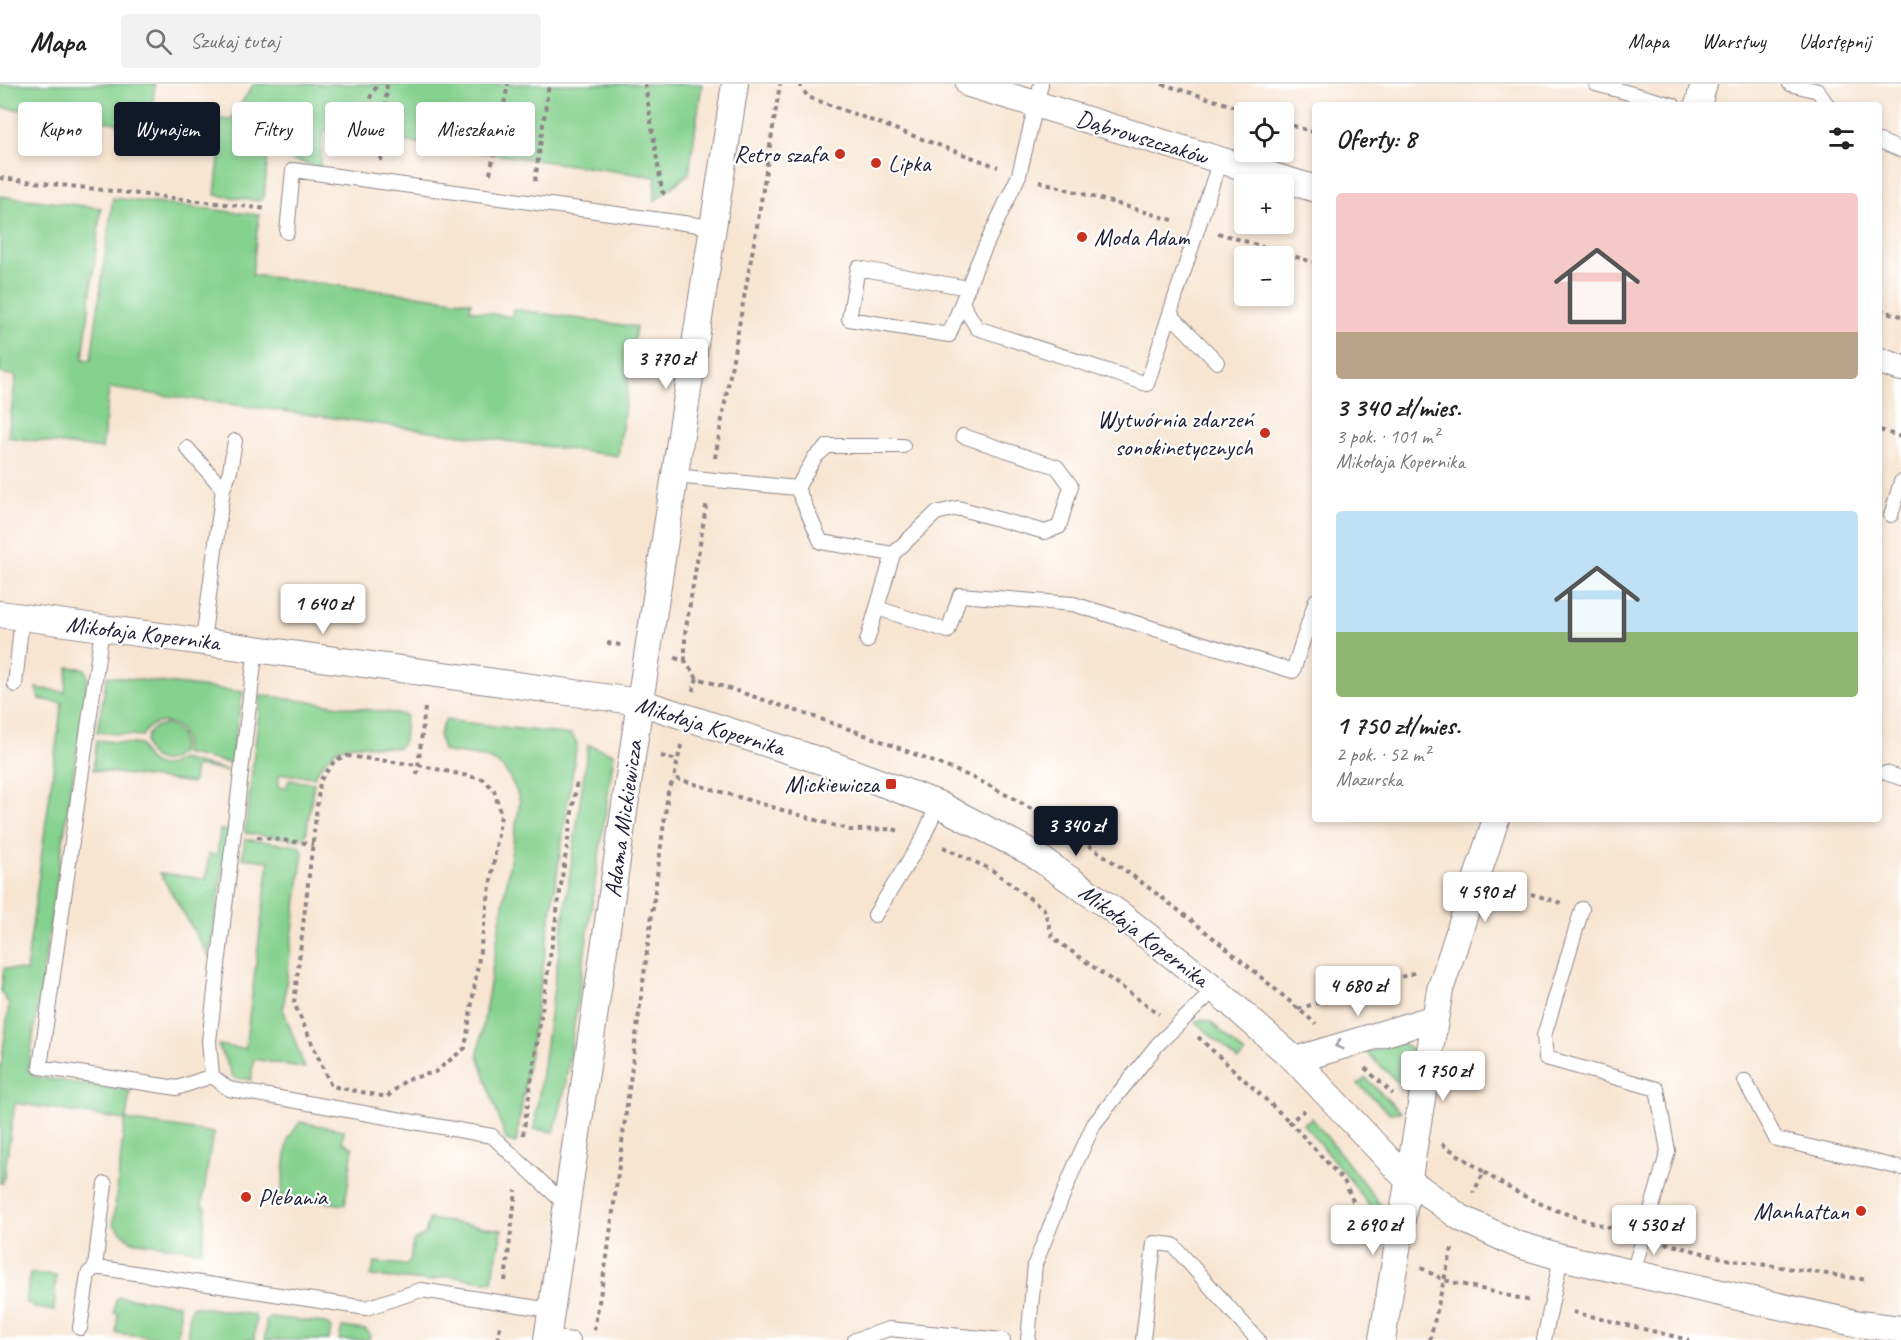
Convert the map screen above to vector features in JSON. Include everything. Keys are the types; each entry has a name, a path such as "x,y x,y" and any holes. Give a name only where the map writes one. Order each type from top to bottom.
{"street":[{"name":"Adama Mickiewicza","path":"547,1338 640,702 735,84"},
{"name":"Dąbrowszczaków","path":"969,84 1038,94 1220,160 1312,188"},
{"path":"1699,102 1704,84"},
{"path":"1882,362 1901,368"},
{"name":"Mikołaja Kopernika","path":"11,615 102,629 256,647 640,702 830,764 938,804 1032,853 1122,916 1215,989 1295,1060 1407,1179 1461,1218 1516,1244 1561,1257 1859,1324 1901,1329"},
{"path":"1382,1340 1440,990 1495,822"},
{"path":"1295,1060 1435,1018"}],"lane":[{"path":"1596,84 1662,102"},
{"path":"1790,84 1820,88 1826,102"},
{"path":"968,288 858,268 849,319 949,335 1019,175 1038,94"},
{"path":"1882,142 1901,150"},
{"path":"962,303 977,328 1147,384 1220,160"},
{"path":"287,232 293,170 713,227"},
{"path":"1170,314 1217,362"},
{"path":"867,641 893,554 936,513 958,508 1045,532 1059,526 1071,486 1057,467 963,436"},
{"path":"203,641 223,489 230,471 235,441"},
{"path":"797,488 815,457 828,446 903,446"},
{"path":"187,448 223,489"},
{"path":"675,476 797,488"},
{"path":"1891,515 1901,482"},
{"path":"797,488 821,542 893,554"},
{"path":"877,608 948,631 960,595 1073,604 1293,671 1312,612"},
{"path":"11,615 15,686"},
{"path":"102,629 40,1067 177,1088 212,1076"},
{"path":"256,647 209,1041 212,1076 229,1089 492,1136 565,1204"},
{"path":"1886,773 1901,778"},
{"path":"875,915 922,840 938,804"},
{"path":"1582,909 1544,1036 1546,1058 1657,1089 1668,1150 1633,1273"},
{"path":"1028,1340 1035,1264 1094,1125 1158,1044 1215,989"},
{"path":"1745,1080 1776,1139 1901,1168"},
{"path":"80,1328 87,1274 95,1267 105,1184"},
{"path":"1143,1340 1154,1243 1173,1245 1258,1340"},
{"path":"1544,1340 1561,1257"},
{"path":"95,1267 366,1308 421,1290 551,1310"},
{"path":"855,1340 889,1329 1003,1340"},
{"path":"547,1338 573,1340"}],"path":[{"path":"326,173 378,84"},
{"path":"379,181 387,84"},
{"path":"486,195 508,84"},
{"path":"532,202 549,84"},
{"path":"645,84 662,191 668,199"},
{"path":"685,660 685,634 780,84"},
{"path":"799,84 808,97 1019,175 1312,262"},
{"path":"1161,84 1234,106"},
{"path":"1294,126 1312,132"},
{"path":"0,178 290,211"},
{"path":"1882,311 1901,316"},
{"path":"1882,431 1901,437"},
{"path":"417,775 425,708"},
{"path":"347,756 418,765 482,779 494,790 501,815 465,1048 435,1072 406,1080 387,1097 331,1086 294,1003 320,781 335,760 347,756"},
{"path":"592,1340 607,1257 668,792 675,778"},
{"path":"498,1340 519,1162 578,780"},
{"path":"234,834 313,844"},
{"path":"1495,884 1582,909"},
{"path":"1298,1009 1417,971 1421,961"},
{"path":"1484,1172 1512,1192 1554,1211 1642,1237 1726,1259 1868,1280"}],"green space":[{"path":"0,84 155,84 153,102 114,102 114,122 102,121 102,102 18,102 18,109 0,107"},
{"path":"254,84 702,84 689,173 654,201 656,177 508,156 535,156 535,102 416,102 416,143 404,141 404,102 325,102 325,130 320,167 276,156 313,156 313,102 242,102"},
{"path":"232,117 232,156 268,156 264,197 260,201 215,195 220,156 220,119 230,120"},
{"path":"0,196 101,208 83,359 91,360 113,198 259,215 252,275 471,302 470,310 512,317 513,309 636,327 618,456 109,388 102,449 8,437 16,376 0,373"},
{"path":"68,667 85,669 88,677 28,1070 36,1077 130,1091 126,1120 215,1133 212,1138 202,1206 206,1207 202,1251 131,1241 113,1224 125,1120 15,1103 3,1183 0,1183 0,1073 9,1005 1,991 4,968 26,971 62,703 39,699 36,688 65,692"},
{"path":"107,676 243,692 230,763 183,753 185,743 183,734 172,724 164,722 148,728 142,736 97,732"},
{"path":"261,695 406,715 404,741 398,748 358,745 340,748 331,754 314,777 282,774 279,776 278,787 286,788 289,780 314,783 306,835 300,840 245,833"},
{"path":"445,720 572,735 577,743 516,1143 506,1140 478,1055 520,801 514,785 500,766 483,757 443,751 439,735"},
{"path":"164,725 177,730 182,743 177,756 164,761 151,756 146,743 151,730"},
{"path":"97,740 141,745 146,757 161,766 180,759 229,771 195,766 193,783 93,770"},
{"path":"588,745 614,754 564,1094 554,1132 534,1129"},
{"path":"220,830 229,831 209,957 160,873 206,879 209,854 217,855"},
{"path":"245,839 299,846 303,852 283,1009 305,1068 254,1059 251,1080 234,1078 218,1045 245,1049 269,861 242,858"},
{"path":"1202,1019 1211,1022 1245,1054 1238,1060 1196,1022"},
{"path":"1401,1042 1411,1048 1413,1055 1408,1092 1366,1052"},
{"path":"1366,1078 1400,1112 1389,1113 1358,1084"},
{"path":"1312,1118 1384,1209 1383,1226 1352,1182 1303,1124"},
{"path":"300,1122 344,1130 342,1141 353,1148 345,1205 281,1196 288,1139"},
{"path":"429,1219 502,1230 492,1282 448,1276 428,1281 371,1276 375,1262 406,1265 410,1262 413,1241 425,1235"},
{"path":"30,1273 56,1275 54,1311 35,1308 26,1302"},
{"path":"119,1297 178,1304 180,1314 177,1340 116,1333 118,1314 114,1313 116,1299"},
{"path":"193,1306 254,1315 256,1320 254,1340 187,1340 190,1312"},
{"path":"270,1317 326,1323 331,1328 329,1340 265,1340 266,1321"},
{"path":"342,1327 366,1330 370,1334 369,1340 339,1340"}],"place":[{"name":"Retro szafa","path":"840,154"},
{"name":"Lipka","path":"876,163"},
{"name":"Moda Adam","path":"1082,237"},
{"name":"Wytwórnia zdarzeń sonokinetycznych","path":"1265,433"},
{"name":"Mickiewicza","path":"891,784"},
{"name":"Plebania","path":"246,1197"},
{"name":"Manhattan","path":"1861,1211"}]}
